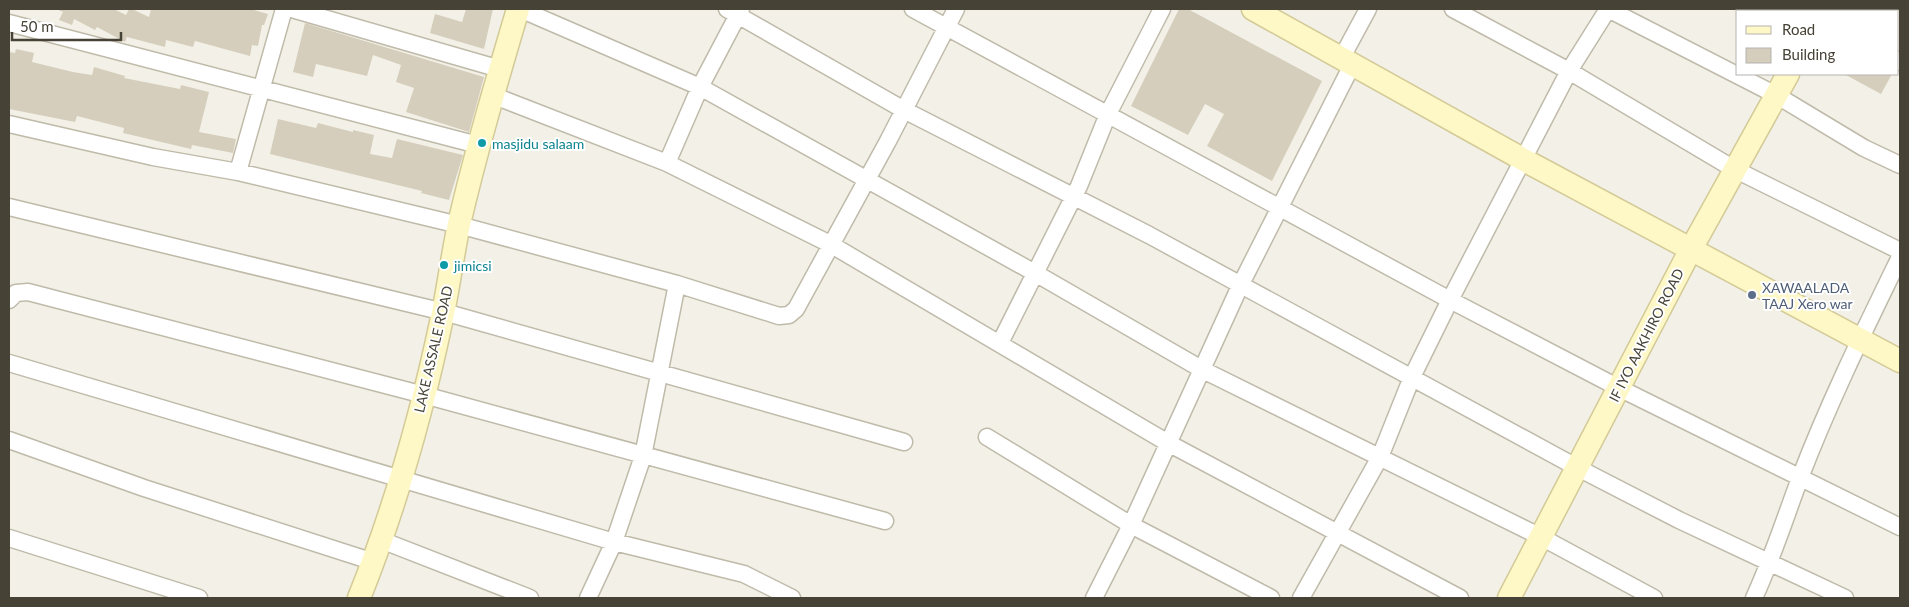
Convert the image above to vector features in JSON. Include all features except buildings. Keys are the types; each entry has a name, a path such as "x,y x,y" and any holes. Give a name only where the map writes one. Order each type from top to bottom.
{"street":[{"path":"238,172 284,9"},
{"path":"292,9 500,69"},
{"path":"519,9 700,87 866,181 1035,273 1203,370 1541,537 1654,598"},
{"name":"LAKE ASSALE ROAD","path":"359,598 374,562 424,395 444,312 459,226 478,145 519,9"},
{"path":"913,9 1450,300 1620,388 1900,527"},
{"path":"9,124 153,157 238,172 459,226 676,284 779,316 789,315 796,309 866,181 956,9"},
{"path":"1000,343 1074,196 1108,114 1162,9"},
{"path":"1252,9 1524,160 1900,361"},
{"path":"1094,598 1131,525 1240,286 1279,208 1347,62 1368,9"},
{"path":"1452,9 1569,71 1734,168 1900,251"},
{"path":"1300,598 1380,457 1412,377 1569,71 1608,9 1736,75"},
{"path":"667,163 735,11 904,110 1074,196 1578,468 1769,564 1844,598"},
{"path":"9,23 478,145"},
{"path":"1737,75 1776,95 1864,148 1900,166"},
{"name":"IF IYO AAKHIRO ROAD","path":"1509,598 1620,388 1690,249 1787,75"},
{"path":"492,95 667,163 830,244 1168,443 1460,598"},
{"path":"9,207 444,312 904,442"},
{"path":"1754,598 1769,564 1801,477 1860,339 1900,256"},
{"path":"588,598 614,542 643,456 676,284"},
{"path":"9,300 16,293 28,292 424,395 885,521"},
{"path":"9,363 614,542 744,574 792,598"},
{"path":"987,437 1131,525 1271,598"},
{"path":"9,440 144,488 374,562"},
{"path":"9,538 199,598"},
{"path":"381,540 530,598"}],"place":[{"name":"masjidu salaam","path":"482,143"},
{"name":"jimicsi","path":"444,265"},
{"name":"XAWAALADA TAAJ Xero war","path":"1752,295"}]}
